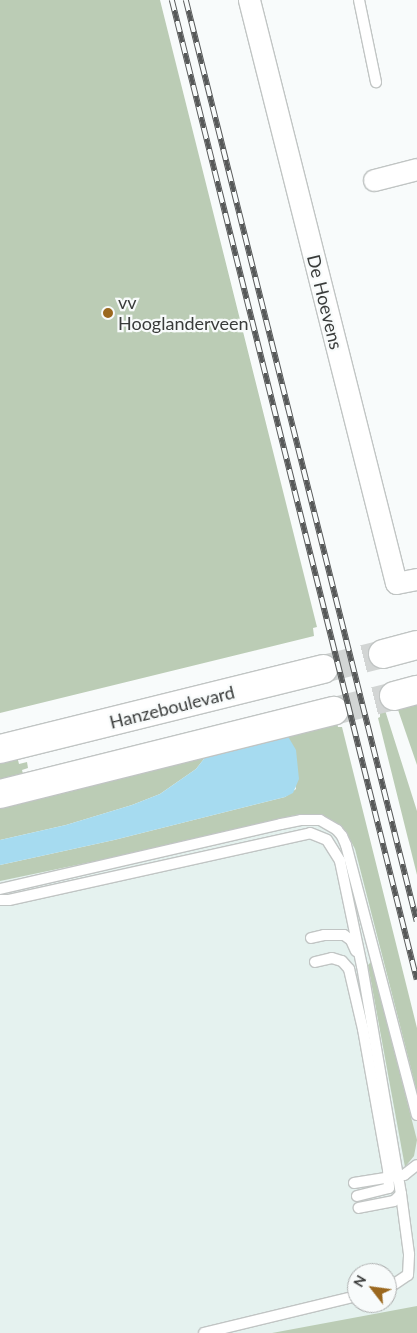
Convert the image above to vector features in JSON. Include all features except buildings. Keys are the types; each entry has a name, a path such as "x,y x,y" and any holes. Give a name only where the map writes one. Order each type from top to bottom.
{"main road":[{"path":"383,654 417,645"},
{"name":"Hanzeboulevard","path":"11,747 323,669"},
{"path":"0,794 334,711"}],"street":[{"name":"De Hoevens","path":"250,0 396,584 417,579"},
{"path":"374,180 417,169"}],"lane":[{"path":"359,0 376,82"},
{"path":"0,889 301,820 320,820 337,830 346,845 417,1115"},
{"path":"0,900 9,900 310,833 327,840 340,861 362,966 401,1194 409,1254 408,1275 397,1282"},
{"path":"311,938 330,934 344,936 351,940 362,966"},
{"path":"315,962 332,958 342,961 349,969 388,1169 389,1188 357,1196"},
{"path":"354,1184 404,1175 417,1165"},
{"path":"359,1208 394,1201 401,1194"},
{"path":"204,1333 347,1298"}],"shaded area":[{"path":"347,800 417,1065 417,1333 0,1333 0,873"}],"green space":[{"name":"vv Hooglanderveen","path":"0,0 160,0 317,627 313,628 314,636 0,713"},
{"path":"417,699 417,765 397,707"},
{"path":"384,707 417,811 417,875 378,718 380,717 380,708"},
{"path":"336,719 338,727 342,727 417,1028 417,1092 355,849 346,832 330,819 309,814 295,815 158,848 0,881 0,865 114,840 285,797 296,789 286,733"},
{"path":"211,750 196,769 160,794 132,805 66,825 0,840 0,799"},
{"path":"16,752 19,764 27,762 28,768 22,770 25,781 0,787 0,756"},
{"path":"371,962 417,1140 414,1156 405,1167 368,965"},
{"path":"417,1306 417,1333 272,1333 379,1313 397,1313 397,1310"}],"water":[{"path":"286,733 296,750 299,779 293,793 285,797 114,840 0,865 0,840 66,825 132,805 160,794 196,769 211,750"}],"tunnel":[{"path":"323,669 383,654"},
{"path":"334,711 394,696"}],"railway":[{"path":"172,0 417,980"},
{"path":"186,0 417,922"}],"place":[{"name":"vv Hooglanderveen","path":"108,313"}]}
